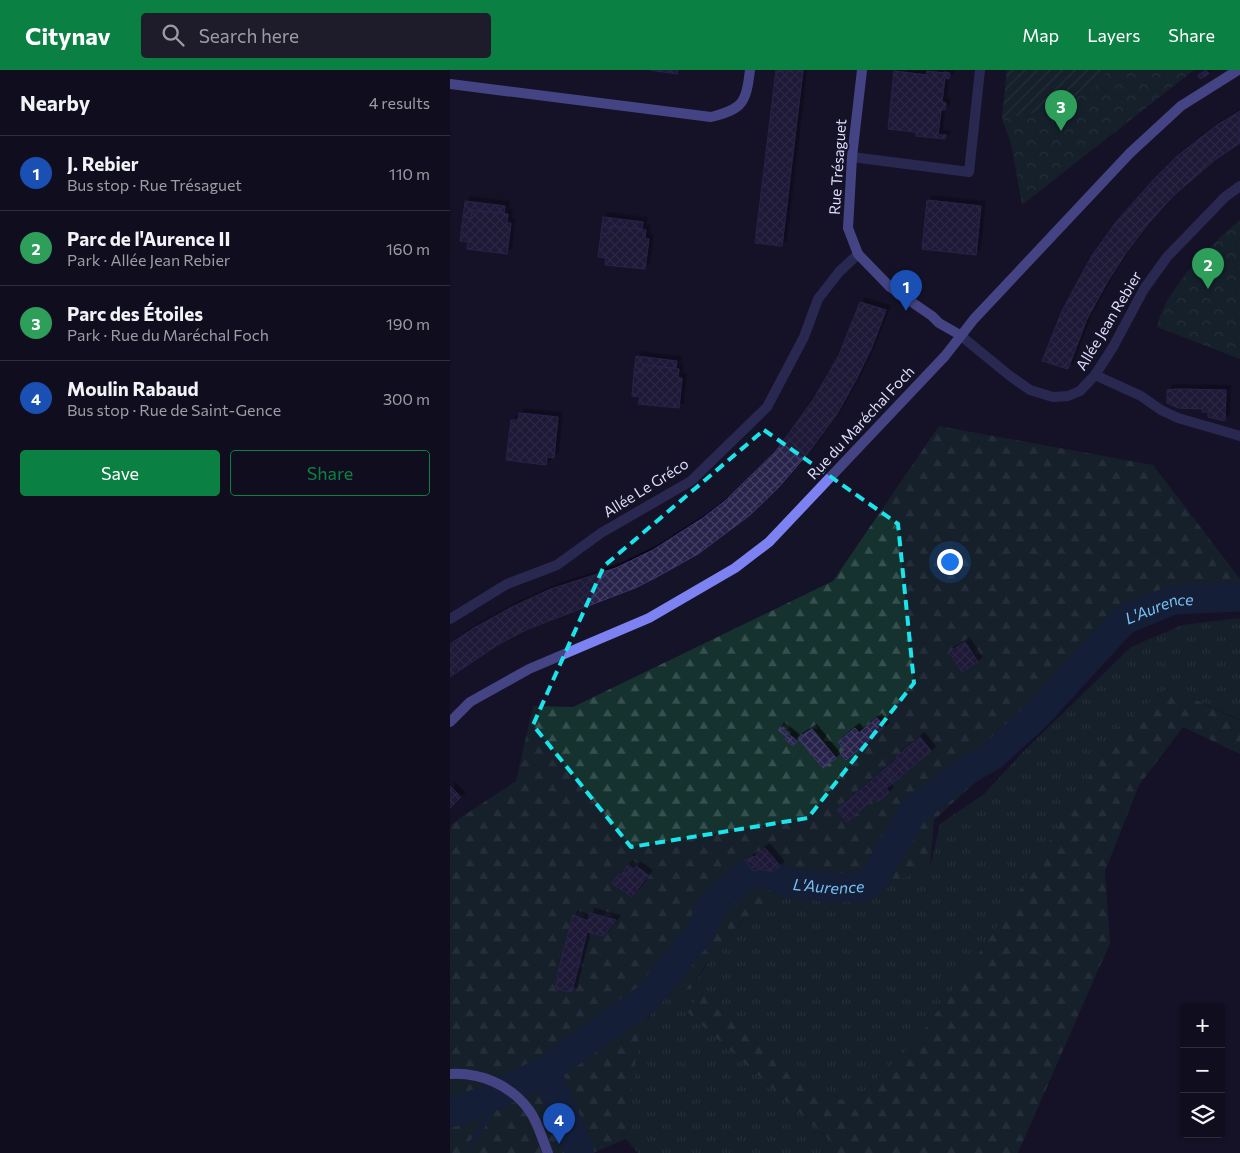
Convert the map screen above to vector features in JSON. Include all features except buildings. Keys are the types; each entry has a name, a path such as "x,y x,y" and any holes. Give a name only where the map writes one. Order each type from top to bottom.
{"street":[{"path":"450,84 710,117 730,112 745,99 750,70"},
{"name":"Rue Trésaguet","path":"862,70 852,157 848,228 858,254 890,286 939,323 960,335"},
{"path":"852,157 969,172 980,70"},
{"name":"Rue du Maréchal Foch","path":"450,722 470,702 529,669 649,618 735,568 769,542 945,356 960,335 1130,153 1181,106 1238,70"},
{"name":"Allée Jean Rebier","path":"960,335 1030,390 1041,395 1053,397 1068,396 1080,391 1095,376 1144,289 1167,257 1225,197 1240,186"},
{"name":"Allée Le Gréco","path":"450,619 507,584 557,565 601,533 691,481 767,407 804,336 818,299 839,272 858,254"},
{"path":"1095,376 1141,396 1161,410 1178,418 1240,436"},
{"path":"450,1074 478,1076 510,1090 530,1111 548,1153"}],"highlighted area":[{"path":"764,430 898,524 914,683 808,818 631,847 533,725 604,566"}],"green space":[{"path":"1007,70 1194,70 1022,205 1011,144 1002,118"},
{"path":"1007,70 1109,70 1092,90 1047,111 1002,118"},
{"path":"1240,220 1240,359 1157,327 1169,298 1179,283 1203,254"},
{"path":"939,426 1153,465 1240,579 1240,605 1161,616 1123,634 1002,758 934,820 930,868 839,901 786,893 742,920 703,969 691,989 669,994 653,1007 638,1041 626,1139 593,1153 450,1153 450,826 516,781 533,706 573,707 833,581"},
{"path":"1240,618 1240,720 1169,687 1119,726 996,929 916,1041 856,1099 826,1103 702,992 687,1012 831,1141 821,1153 638,1153 626,1139 638,1040 654,1007 669,994 691,989 717,949 753,909 786,893 839,901 930,868 940,824 984,794 1023,752 1131,647 1182,625"},
{"path":"1169,687 1240,721 1240,754 1183,727 1139,785 1105,871 1110,943 1018,1153 821,1153 831,1141 687,1012 702,992 826,1102 858,1097 916,1041 996,929 1119,726"}],"waterway":[{"name":"L'Aurence","path":"450,1113 481,1102 545,1071 647,998 702,930 710,908 723,894 747,875 764,873 793,884 836,888 865,886 879,873 888,852 913,812 966,771 992,756 1037,715 1124,620 1173,600 1240,597"},
{"path":"545,1071 580,1153"},
{"path":"471,1144 488,1118 494,1095"}],"place":[{"name":"Parc des Étoiles","path":"1061,131"},
{"name":"Parc de l'Aurence II","path":"1208,289"},
{"name":"J. Rebier","path":"906,311"},
{"name":"Moulin Rabaud","path":"559,1144"}]}
